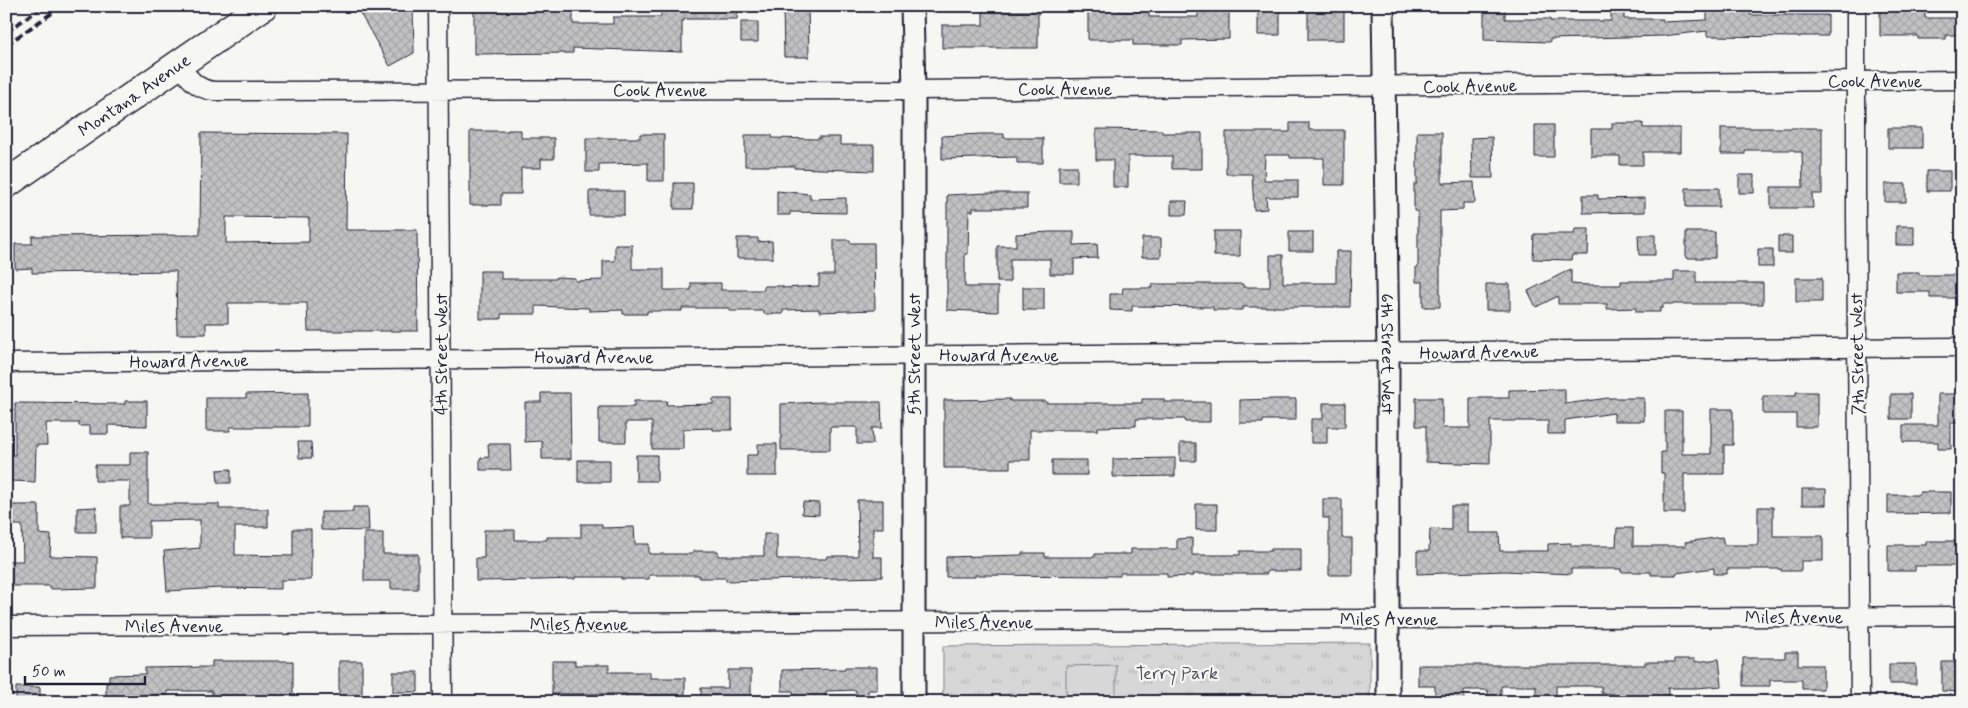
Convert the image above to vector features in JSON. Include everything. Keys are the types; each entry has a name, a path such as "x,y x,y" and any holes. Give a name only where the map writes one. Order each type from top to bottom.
{"main road":[{"name":"Montana Avenue","path":"6,184 263,6"}],"street":[{"name":"4th Street West","path":"438,6 443,702"},
{"name":"5th Street West","path":"912,6 915,355 914,702"},
{"name":"6th Street West","path":"1383,6 1388,353 1388,702"},
{"name":"7th Street West","path":"1856,6 1860,702"},
{"name":"Cook Avenue","path":"179,65 190,80 198,86 214,91 914,90 1962,80"},
{"name":"Howard Avenue","path":"6,363 1962,347"},
{"name":"Miles Avenue","path":"6,626 1962,616"}],"green space":[{"name":"Terry Park","path":"1370,643 1370,702 943,702 943,646"},
{"path":"1116,665 1116,700 1066,701 1066,666"}],"building":[{"path":"356,6 413,6 414,53 390,66"},
{"path":"474,6 573,6 573,24 613,24 613,17 661,17 661,6 738,6 737,19 684,19 682,21 682,52 573,48 573,53 474,54"},
{"path":"783,6 808,6 809,57 784,57"},
{"path":"1104,6 1120,6 1120,11 1149,11 1149,17 1198,17 1198,13 1229,12 1229,39 1182,40 1182,45 1133,45 1133,40 1088,40 1088,9 1104,9"},
{"path":"1308,6 1344,6 1344,40 1308,40"},
{"path":"1484,6 1505,6 1505,19 1611,21 1611,6 1624,6 1624,19 1663,19 1663,22 1707,20 1707,9 1750,7 1750,15 1828,15 1828,36 1707,36 1707,31 1663,36 1550,39 1550,42 1484,40"},
{"path":"1880,6 1925,6 1925,18 1962,18 1962,35 1946,35 1946,39 1918,39 1918,36 1880,36"},
{"path":"983,7 1005,7 1005,11 1038,11 1038,48 942,48 942,25 983,25"},
{"path":"1258,10 1280,10 1280,35 1258,35"},
{"path":"741,22 758,22 758,42 741,42"},
{"path":"1290,123 1309,123 1309,130 1344,130 1344,185 1324,185 1324,158 1290,158 1290,155 1265,155 1264,180 1298,180 1298,197 1266,197 1267,209 1254,210 1252,174 1226,174 1226,132 1290,132"},
{"path":"1612,123 1643,123 1643,128 1680,128 1680,152 1643,152 1643,165 1620,165 1620,156 1591,156 1591,129 1612,129"},
{"path":"1535,125 1554,125 1554,157 1535,157"},
{"path":"1721,128 1822,128 1822,194 1812,194 1813,208 1771,208 1771,187 1803,187 1802,152 1795,152 1795,150 1745,150 1745,154 1721,154"},
{"path":"1888,128 1922,128 1922,148 1888,148"},
{"path":"1096,129 1162,130 1162,133 1202,133 1202,169 1172,169 1172,156 1128,156 1128,187 1113,187 1113,160 1096,160"},
{"path":"521,130 521,138 554,138 554,159 541,159 541,168 521,168 521,194 501,194 501,205 470,205 470,131"},
{"path":"1417,132 1442,132 1442,183 1474,182 1475,203 1463,203 1463,210 1440,211 1440,307 1423,307 1423,282 1416,282 1416,267 1418,267 1418,211 1414,211 1414,184 1417,184"},
{"path":"201,133 347,134 346,230 417,230 418,331 308,331 307,303 228,303 228,323 206,323 206,334 177,334 176,271 32,273 32,268 15,269 15,244 32,244 32,236 200,235","holes":["226,217 309,218 309,242 226,243"]},
{"path":"640,134 664,134 664,181 648,181 648,163 599,164 599,172 586,172 586,138 640,138"},
{"path":"1004,134 1004,138 1043,138 1043,163 1017,163 1017,157 942,159 942,136"},
{"path":"745,135 772,135 772,138 819,139 819,137 840,137 840,145 874,145 874,171 794,168 794,166 745,166"},
{"path":"1492,137 1493,178 1472,178 1471,138"},
{"path":"1059,166 1077,166 1077,182 1059,182"},
{"path":"1927,171 1950,171 1950,191 1927,191"},
{"path":"1739,175 1754,175 1754,193 1739,193"},
{"path":"674,183 693,183 693,209 674,209"},
{"path":"1885,184 1906,184 1906,202 1885,202"},
{"path":"1686,188 1719,188 1719,207 1686,207"},
{"path":"589,191 624,191 624,215 589,215"},
{"path":"777,191 810,194 810,199 846,198 846,213 790,212 790,215 777,215"},
{"path":"1027,193 1027,208 973,208 973,211 969,211 968,254 965,254 965,287 998,287 998,312 947,310 947,195"},
{"path":"1583,195 1598,195 1598,199 1645,198 1645,212 1583,213"},
{"path":"1171,201 1187,201 1186,215 1171,215"},
{"path":"1896,226 1914,226 1914,245 1896,245"},
{"path":"1575,229 1589,229 1588,255 1572,255 1571,260 1533,259 1534,234 1574,234"},
{"path":"1214,231 1240,231 1240,256 1214,256"},
{"path":"1074,232 1074,245 1097,244 1098,258 1074,259 1074,274 1050,274 1050,259 1010,259 1010,282 997,282 997,246 1016,246 1016,234"},
{"path":"1289,232 1313,232 1313,251 1289,251"},
{"path":"1686,232 1715,232 1715,258 1686,258"},
{"path":"1638,235 1655,235 1655,255 1639,255"},
{"path":"1778,236 1792,236 1792,253 1778,253"},
{"path":"737,238 758,238 758,242 772,241 773,258 737,258"},
{"path":"1142,238 1161,238 1161,257 1142,257"},
{"path":"834,240 850,240 850,243 874,243 875,310 819,312 819,309 783,310 783,314 764,314 764,311 729,311 729,308 682,308 682,311 647,311 647,314 623,314 623,310 589,311 589,308 536,306 536,314 501,314 501,319 480,319 480,271 501,271 501,279 556,279 556,277 575,278 575,281 603,280 603,261 615,261 615,245 632,245 632,269 664,269 664,290 691,290 691,283 721,283 721,290 764,290 764,286 783,286 783,288 819,286 819,275 834,275"},
{"path":"1758,249 1773,249 1773,267 1758,267"},
{"path":"1336,251 1351,251 1350,307 1243,307 1243,310 1213,310 1213,307 1132,306 1132,311 1110,310 1110,294 1122,294 1123,288 1152,288 1152,284 1243,284 1243,287 1270,287 1270,255 1283,255 1283,283 1336,283"},
{"path":"1571,269 1571,284 1621,285 1621,281 1674,281 1674,271 1696,271 1696,283 1763,283 1763,304 1663,304 1660,312 1636,312 1636,308 1607,309 1607,304 1558,304 1558,296 1536,307 1528,291"},
{"path":"1896,272 1919,272 1919,275 1962,275 1962,298 1930,298 1930,292 1896,292"},
{"path":"1796,278 1822,278 1822,302 1796,302"},
{"path":"1486,284 1510,284 1510,310 1486,310"},
{"path":"1023,287 1044,287 1044,310 1023,310"},
{"path":"1565,389 1565,404 1608,398 1644,398 1644,421 1614,421 1614,413 1565,420 1565,434 1548,434 1548,421 1490,421 1490,464 1426,462 1426,426 1416,426 1416,398 1442,398 1443,428 1470,428 1470,398 1509,398 1509,390"},
{"path":"1796,392 1817,392 1817,427 1796,427 1796,414 1763,414 1763,396 1796,396"},
{"path":"308,393 308,427 230,427 230,431 206,431 206,398 246,398 246,394"},
{"path":"541,393 570,393 571,459 542,459 542,441 525,442 525,402 541,402"},
{"path":"1891,394 1911,394 1911,419 1891,419"},
{"path":"1938,394 1962,394 1962,422 1951,422 1951,449 1938,449 1938,442 1903,442 1903,425 1938,425"},
{"path":"713,399 732,399 732,430 713,430 713,428 683,429 683,449 652,449 652,422 626,422 626,442 599,442 599,407 634,407 634,401 667,401 666,405 713,404"},
{"path":"1010,399 1010,401 1046,401 1046,403 1142,403 1142,399 1164,399 1164,402 1210,402 1210,422 1185,422 1185,419 1136,419 1136,426 1098,427 1098,430 1030,430 1030,460 1010,460 1010,468 944,468 944,400"},
{"path":"1296,399 1296,420 1263,420 1263,423 1240,423 1240,400"},
{"path":"125,401 147,401 147,426 108,425 108,434 90,434 90,426 79,426 79,423 46,423 47,445 36,445 35,482 11,481 11,455 15,455 15,403 125,404"},
{"path":"881,402 882,428 872,428 873,444 857,444 857,428 830,427 830,450 781,450 781,404"},
{"path":"1323,403 1345,403 1345,427 1327,427 1327,443 1311,443 1311,419 1323,419"},
{"path":"1711,409 1733,409 1733,445 1724,445 1724,474 1684,474 1684,513 1664,513 1664,473 1661,473 1661,452 1665,452 1665,411 1682,411 1682,454 1711,454"},
{"path":"298,442 311,442 312,458 299,458"},
{"path":"1180,443 1196,443 1196,461 1180,461"},
{"path":"488,444 510,444 511,470 480,470 480,458 489,457"},
{"path":"758,444 777,444 777,476 747,476 747,455 758,455"},
{"path":"130,452 148,452 148,504 219,504 219,509 268,509 268,527 235,527 235,555 293,556 293,529 311,529 311,580 281,580 281,589 221,588 167,591 164,551 200,548 200,520 149,521 149,538 120,538 120,506 130,506 130,481 95,481 95,465 130,465"},
{"path":"636,455 657,455 657,481 636,481"},
{"path":"1175,458 1175,476 1113,477 1113,459"},
{"path":"578,460 610,460 610,482 578,482"},
{"path":"1052,460 1087,460 1087,475 1052,475"},
{"path":"231,469 231,483 218,483 217,470"},
{"path":"1802,489 1826,489 1826,505 1802,505"},
{"path":"1920,492 1951,492 1951,513 1888,514 1888,495 1920,495"},
{"path":"1323,499 1342,499 1342,538 1352,538 1352,575 1329,575 1329,518 1323,518"},
{"path":"857,500 883,500 883,528 873,528 873,557 882,557 882,577 726,581 726,578 699,578 699,575 649,575 649,579 575,577 575,579 476,581 476,558 484,558 484,530 515,530 515,540 547,540 547,537 581,537 581,524 602,524 602,528 634,527 635,544 649,544 649,554 693,554 693,551 718,551 718,556 764,556 764,534 777,534 777,559 826,559 827,556 858,556"},
{"path":"803,502 819,503 819,515 802,514"},
{"path":"1196,504 1217,504 1217,530 1196,530"},
{"path":"12,505 39,505 39,534 51,535 50,556 97,557 97,588 50,589 50,586 7,586 7,561 23,561 22,525 12,525"},
{"path":"1451,506 1467,506 1467,533 1499,533 1500,551 1548,551 1548,544 1571,543 1571,546 1616,546 1617,528 1633,528 1633,546 1686,546 1685,542 1722,537 1724,545 1758,545 1758,507 1773,507 1773,536 1823,536 1823,561 1801,561 1801,571 1727,569 1727,574 1714,574 1714,568 1676,573 1676,575 1651,575 1651,572 1621,572 1621,569 1571,569 1571,574 1505,571 1417,574 1417,551 1429,551 1430,529 1451,530"},
{"path":"96,507 96,532 77,532 77,508"},
{"path":"353,507 368,507 369,531 321,530 321,512 353,512"},
{"path":"364,533 383,533 383,554 418,554 418,589 391,589 391,581 364,581"},
{"path":"1192,538 1192,555 1240,555 1240,551 1301,549 1301,571 1267,571 1267,574 1192,574 1193,576 1167,577 1167,573 1120,573 1120,576 975,575 975,577 946,577 946,557 1045,553 1045,557 1095,557 1095,554 1131,554 1131,549 1177,549 1177,539"},
{"path":"1926,541 1962,541 1962,566 1915,566 1915,571 1888,571 1888,545 1926,545"},
{"path":"1785,652 1798,652 1798,665 1823,665 1823,689 1802,689 1802,680 1770,680 1770,686 1743,686 1743,658 1785,658"},
{"path":"1675,659 1695,659 1695,662 1719,659 1722,686 1668,688 1668,697 1627,697 1627,702 1613,702 1613,694 1601,693 1601,686 1556,686 1556,702 1536,702 1536,686 1501,686 1501,702 1488,702 1488,690 1464,690 1464,702 1435,702 1435,686 1418,686 1418,665 1645,665 1645,662 1675,662"},
{"path":"212,661 293,661 293,697 269,697 269,700 212,700 212,691 167,691 167,695 134,695 134,702 106,702 106,683 109,683 109,675 145,674 145,668 212,667"},
{"path":"339,661 362,661 362,699 339,699"},
{"path":"552,661 575,661 575,665 609,665 609,672 650,672 650,678 685,678 685,695 650,695 650,698 626,698 626,694 552,694"},
{"path":"1942,662 1962,662 1962,692 1942,691"},
{"path":"1889,664 1916,664 1916,684 1889,684"},
{"path":"845,667 877,667 877,690 868,690 868,700 856,701 856,690 826,691 826,702 808,702 808,698 793,698 793,691 782,691 782,670 845,669"},
{"path":"728,670 751,670 751,702 701,702 701,688 728,688"},
{"path":"393,672 418,672 418,692 393,692"},
{"path":"16,687 40,687 40,702 16,702"}],"railway":[{"path":"6,32 44,6"},
{"path":"6,45 62,6"}]}
